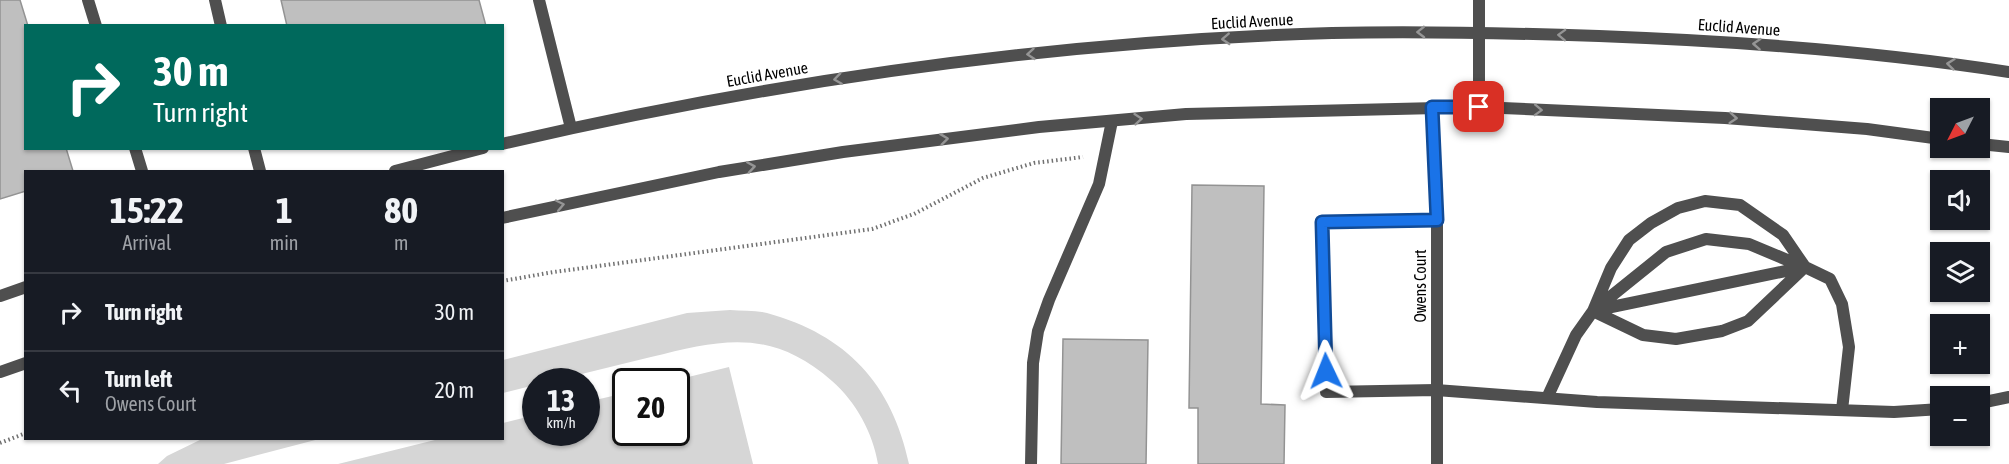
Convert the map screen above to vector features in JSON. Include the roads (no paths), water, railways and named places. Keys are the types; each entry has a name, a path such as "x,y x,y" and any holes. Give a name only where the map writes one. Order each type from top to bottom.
{"street":[{"path":"88,0 95,24"},
{"path":"215,0 221,24"},
{"path":"539,0 571,128"},
{"path":"1479,0 1479,107"},
{"name":"Euclid Avenue","path":"504,144 571,128 777,88 1004,57 1160,42 1332,33 1479,32 1666,39 1807,48 2009,72"},
{"name":"Owens Court","path":"1432,107 1437,220 1437,464"},
{"path":"504,218 719,172 843,152 1040,127 1186,114 1479,107 1725,118 1868,129 1930,137"},
{"path":"1031,464 1034,363 1038,331 1099,184 1112,121"},
{"path":"1990,145 2009,147"},
{"path":"136,150 142,170"},
{"path":"255,150 260,170"},
{"path":"399,170 475,150"},
{"path":"1546,398 1576,335 1593,310 1611,268 1629,240 1651,223 1678,208 1705,201 1740,205 1783,235 1805,267"},
{"path":"1437,220 1322,222 1326,392 1436,390 1597,402 1894,412 1930,410"},
{"path":"1593,310 1666,252 1706,239 1749,244 1830,279 1842,304 1849,347 1842,410"},
{"path":"1593,310 1643,335 1676,339 1722,331 1748,321 1805,267"},
{"path":"1593,310 1805,267"},
{"path":"0,296 24,288"},
{"path":"0,372 24,364"},
{"path":"1990,401 2009,397"}]}
